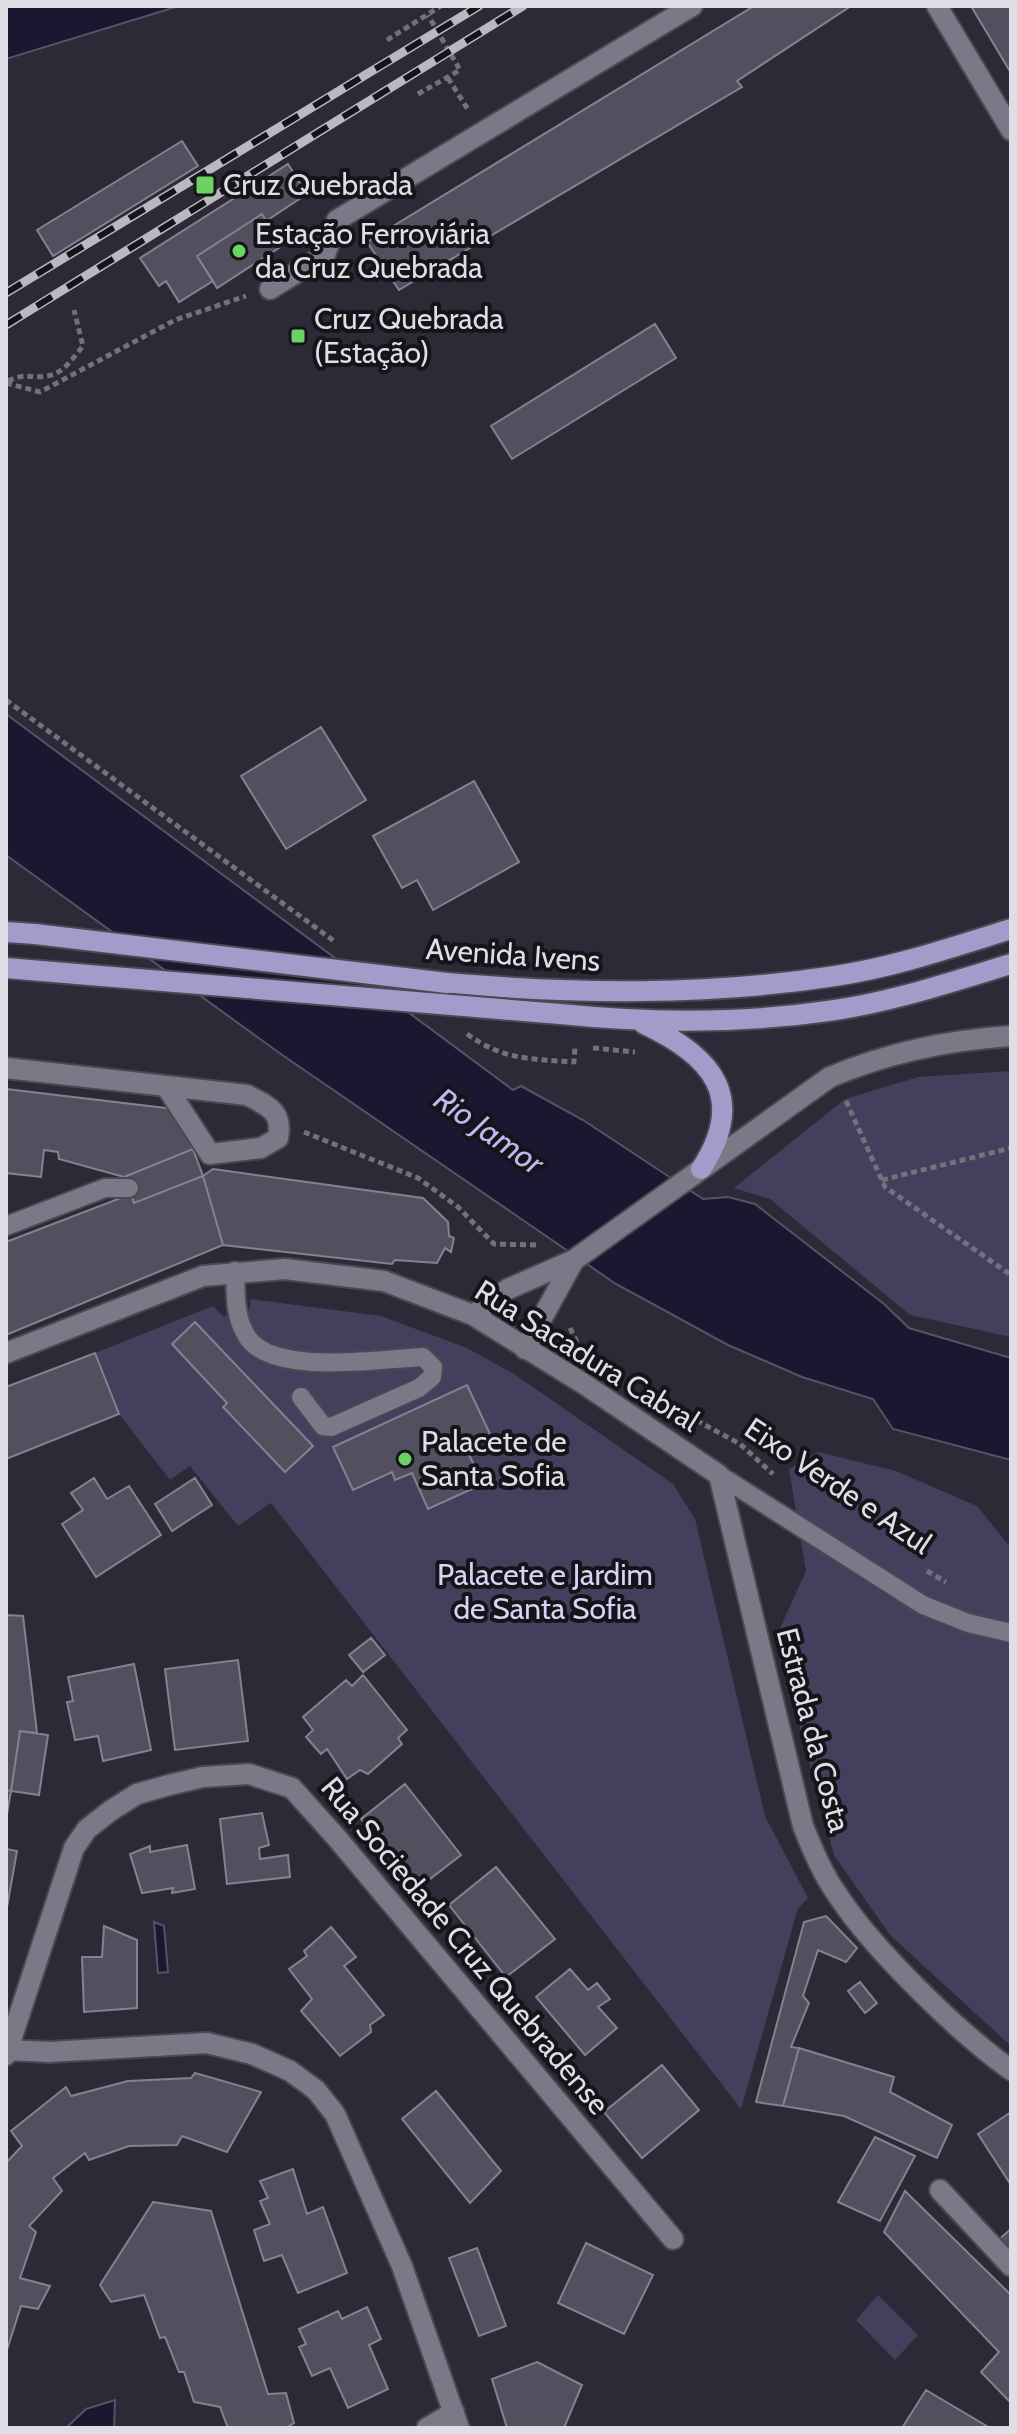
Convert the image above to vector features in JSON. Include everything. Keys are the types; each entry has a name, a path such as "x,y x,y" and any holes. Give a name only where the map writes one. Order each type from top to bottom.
{"main road":[{"name":"Avenida Ivens","path":"6,932 558,993 707,989 836,976 930,954 1011,929"},
{"name":"Avenida Ivens","path":"6,968 640,1022 714,1021 829,1011 1011,964"},
{"path":"640,1022 695,1053 719,1084 724,1115 713,1150 701,1169"}],"street":[{"path":"270,289 325,255 337,220 692,6"},
{"path":"937,6 1011,130"},
{"path":"473,1315 508,1289 574,1260 830,1077 874,1059 948,1040 1011,1036"},
{"path":"6,1068 247,1095 274,1109 281,1123 278,1138 261,1148 204,1158 166,1086"},
{"path":"525,1349 574,1260"},
{"name":"Rua Sacadura Cabral","path":"6,1353 203,1276 285,1269 384,1281 473,1315 584,1384 719,1475"},
{"name":"Estrada da Costa","path":"719,1475 803,1826 817,1861 840,1900 876,1941 961,2028 1011,2070"},
{"name":"Rua Sociedade Cruz Quebradense","path":"7,2053 67,1866 87,1829 137,1794 169,1785 225,1775 249,1774 273,1779 292,1788 336,1837 673,2239"},
{"path":"7,2053 207,2043 265,2059 290,2071 316,2090 335,2114 402,2266 456,2420 427,2428"},
{"path":"940,2190 1011,2266"}],"lane":[{"path":"6,1226 105,1188 129,1188"},
{"path":"235,1271 236,1310 242,1328 256,1347 272,1356 305,1362 423,1357 433,1367 432,1377 419,1388 331,1427 323,1426 301,1397"},
{"path":"719,1475 923,1605 968,1623 1011,1633"}],"path":[{"path":"387,40 441,6"},
{"path":"418,94 460,70 428,15"},
{"path":"448,78 483,132"},
{"path":"7,382 40,392 184,316 270,289"},
{"path":"7,382 24,374 48,376 66,367 83,346 74,310"},
{"path":"6,700 341,946"},
{"path":"464,1033 489,1050 515,1058 574,1062 575,1047"},
{"path":"560,1046 641,1053"},
{"path":"845,1099 885,1187 1011,1275"},
{"path":"281,1123 418,1178 458,1207 494,1244 536,1245"},
{"path":"882,1180 1011,1148"},
{"path":"568,1324 582,1350"},
{"name":"Eixo Verde e Azul","path":"678,1410 740,1444 778,1478"},
{"name":"Eixo Verde e Azul","path":"917,1566 953,1586"}],"green space":[{"path":"1011,1071 1011,1337 910,1315 770,1199 734,1188 845,1099 918,1077"},
{"name":"Palacete e Jardim de Santa Sofia","path":"251,1299 381,1316 467,1348 514,1374 673,1484 695,1519 765,1816 808,1898 798,1908 741,2109 271,1503 238,1526 190,1466 170,1480 119,1414 95,1353 213,1306 223,1316 249,1310"},
{"path":"818,1452 896,1471 977,1506 1011,1548 1011,2046 890,1935 834,1855 776,1637 806,1571 789,1469"},
{"path":"878,2295 918,2335 895,2360 856,2320"}],"water":[{"path":"6,6 179,6 6,59"},
{"name":"Rio Jamor","path":"6,714 513,1090 521,1086 583,1120 703,1199 728,1197 755,1204 884,1304 909,1328 1011,1358 1011,1460 893,1429 873,1399 802,1377 728,1345 616,1284 278,1052 6,855"},
{"path":"154,1922 164,1926 168,1972 158,1973"},
{"path":"115,2400 114,2428 66,2428 86,2409"}],"building":[{"path":"754,6 851,6 737,81 742,87 399,290 367,242"},
{"path":"971,6 1011,6 1011,73"},
{"path":"182,141 198,166 53,256 37,230"},
{"path":"288,164 307,194 266,221 262,214 197,256 213,281 179,302 166,281 159,286 140,258"},
{"name":"Estação Ferroviária da Cruz Quebrada","path":"262,214 282,246 217,288 197,256"},
{"path":"655,324 676,358 512,459 491,426"},
{"path":"321,727 366,800 286,849 241,776"},
{"path":"474,781 519,862 433,910 417,880 402,888 373,836"},
{"path":"6,1089 174,1109 193,1149 124,1177 59,1159 58,1152 44,1150 41,1177 6,1173"},
{"path":"193,1149 203,1176 134,1203 124,1177"},
{"path":"213,1169 423,1198 448,1222 449,1236 454,1238 451,1252 445,1248 437,1263 395,1260 392,1264 223,1245 203,1176"},
{"path":"203,1176 223,1245 6,1335 6,1242 131,1194 134,1203"},
{"path":"195,1322 313,1446 285,1472 223,1407 227,1403 172,1344"},
{"path":"95,1353 119,1414 6,1459 6,1387"},
{"name":"Palacete de Santa Sofia","path":"467,1385 490,1434 465,1446 483,1484 428,1509 412,1473 395,1480 392,1472 353,1490 333,1447"},
{"path":"94,1478 107,1499 129,1486 161,1535 96,1577 62,1524 83,1510 71,1493"},
{"path":"195,1478 212,1505 172,1531 155,1504"},
{"path":"6,1615 23,1616 37,1733 20,1731 11,1791 6,1790"},
{"path":"371,1638 385,1655 363,1672 349,1655"},
{"path":"238,1660 248,1741 175,1750 165,1669"},
{"path":"134,1664 151,1750 103,1761 98,1736 75,1740 67,1702 73,1701 68,1677"},
{"path":"363,1675 407,1730 398,1738 402,1744 368,1774 360,1770 347,1779 327,1749 321,1754 306,1737 313,1730 303,1717 346,1680 352,1686"},
{"path":"20,1731 48,1735 39,1795 11,1791"},
{"path":"405,1784 461,1855 417,1889 361,1819"},
{"path":"6,1790 11,1791 6,1820"},
{"path":"262,1813 269,1845 259,1848 260,1859 288,1855 290,1877 227,1884 220,1819"},
{"path":"187,1845 195,1889 172,1893 173,1888 142,1893 130,1854 150,1846 150,1852"},
{"path":"6,1849 17,1851 6,1913"},
{"path":"496,1867 555,1939 506,1977 449,1905"},
{"path":"826,1916 857,1948 846,1962 818,1950 803,1996 809,2003 791,2047 799,2048 783,2106 756,2102 804,1922"},
{"path":"104,1926 137,1940 137,2008 84,2012 82,1957 102,1957"},
{"path":"331,1927 356,1957 344,1966 384,2015 370,2025 371,2032 340,2056 301,2011 312,1999 289,1969 307,1956 304,1951"},
{"path":"570,1969 588,1990 597,1983 610,1999 598,2007 617,2028 585,2055 536,1997"},
{"path":"860,1982 877,2003 865,2013 848,1991"},
{"path":"799,2048 894,2077 890,2092 952,2125 937,2158 844,2116 783,2106"},
{"path":"662,2065 699,2110 642,2158 604,2112"},
{"path":"195,2073 261,2092 227,2152 182,2136 177,2145 129,2146 89,2160 85,2153 53,2178 62,2191 29,2226 36,2232 20,2278 50,2286 38,2309 21,2306 6,2353 6,2163 22,2146 11,2131 66,2087 71,2096 128,2081 191,2078"},
{"path":"436,2091 501,2171 470,2203 402,2119"},
{"path":"1011,2112 1011,2185 978,2134"},
{"path":"875,2137 915,2156 880,2221 838,2202"},
{"path":"293,2169 307,2214 323,2207 347,2273 298,2293 282,2255 264,2261 254,2230 270,2224 260,2201 268,2198 260,2181"},
{"path":"905,2191 1011,2295 1011,2403 981,2372 999,2352 884,2232"},
{"path":"153,2202 211,2211 268,2394 286,2393 294,2423 286,2428 228,2428 220,2407 194,2402 184,2372 179,2372 165,2337 160,2338 144,2295 111,2302 100,2285"},
{"path":"1011,2229 1011,2255 998,2240"},
{"path":"586,2243 653,2275 624,2334 558,2303"},
{"path":"477,2248 506,2326 479,2336 449,2258"},
{"path":"367,2307 381,2339 369,2345 388,2389 348,2408 330,2368 312,2376 299,2347 306,2344 299,2329 338,2311 342,2319"},
{"path":"537,2362 582,2385 564,2428 507,2428 492,2379"},
{"path":"926,2390 990,2428 902,2428"}],"railway":[{"path":"6,293 479,6"},
{"path":"6,325 523,6"}],"place":[{"name":"Cruz Quebrada","path":"205,185"},
{"name":"Estação Ferroviária da Cruz Quebrada","path":"239,251"},
{"name":"Cruz Quebrada (Estação)","path":"298,336"},
{"name":"Palacete de Santa Sofia","path":"405,1459"}]}
